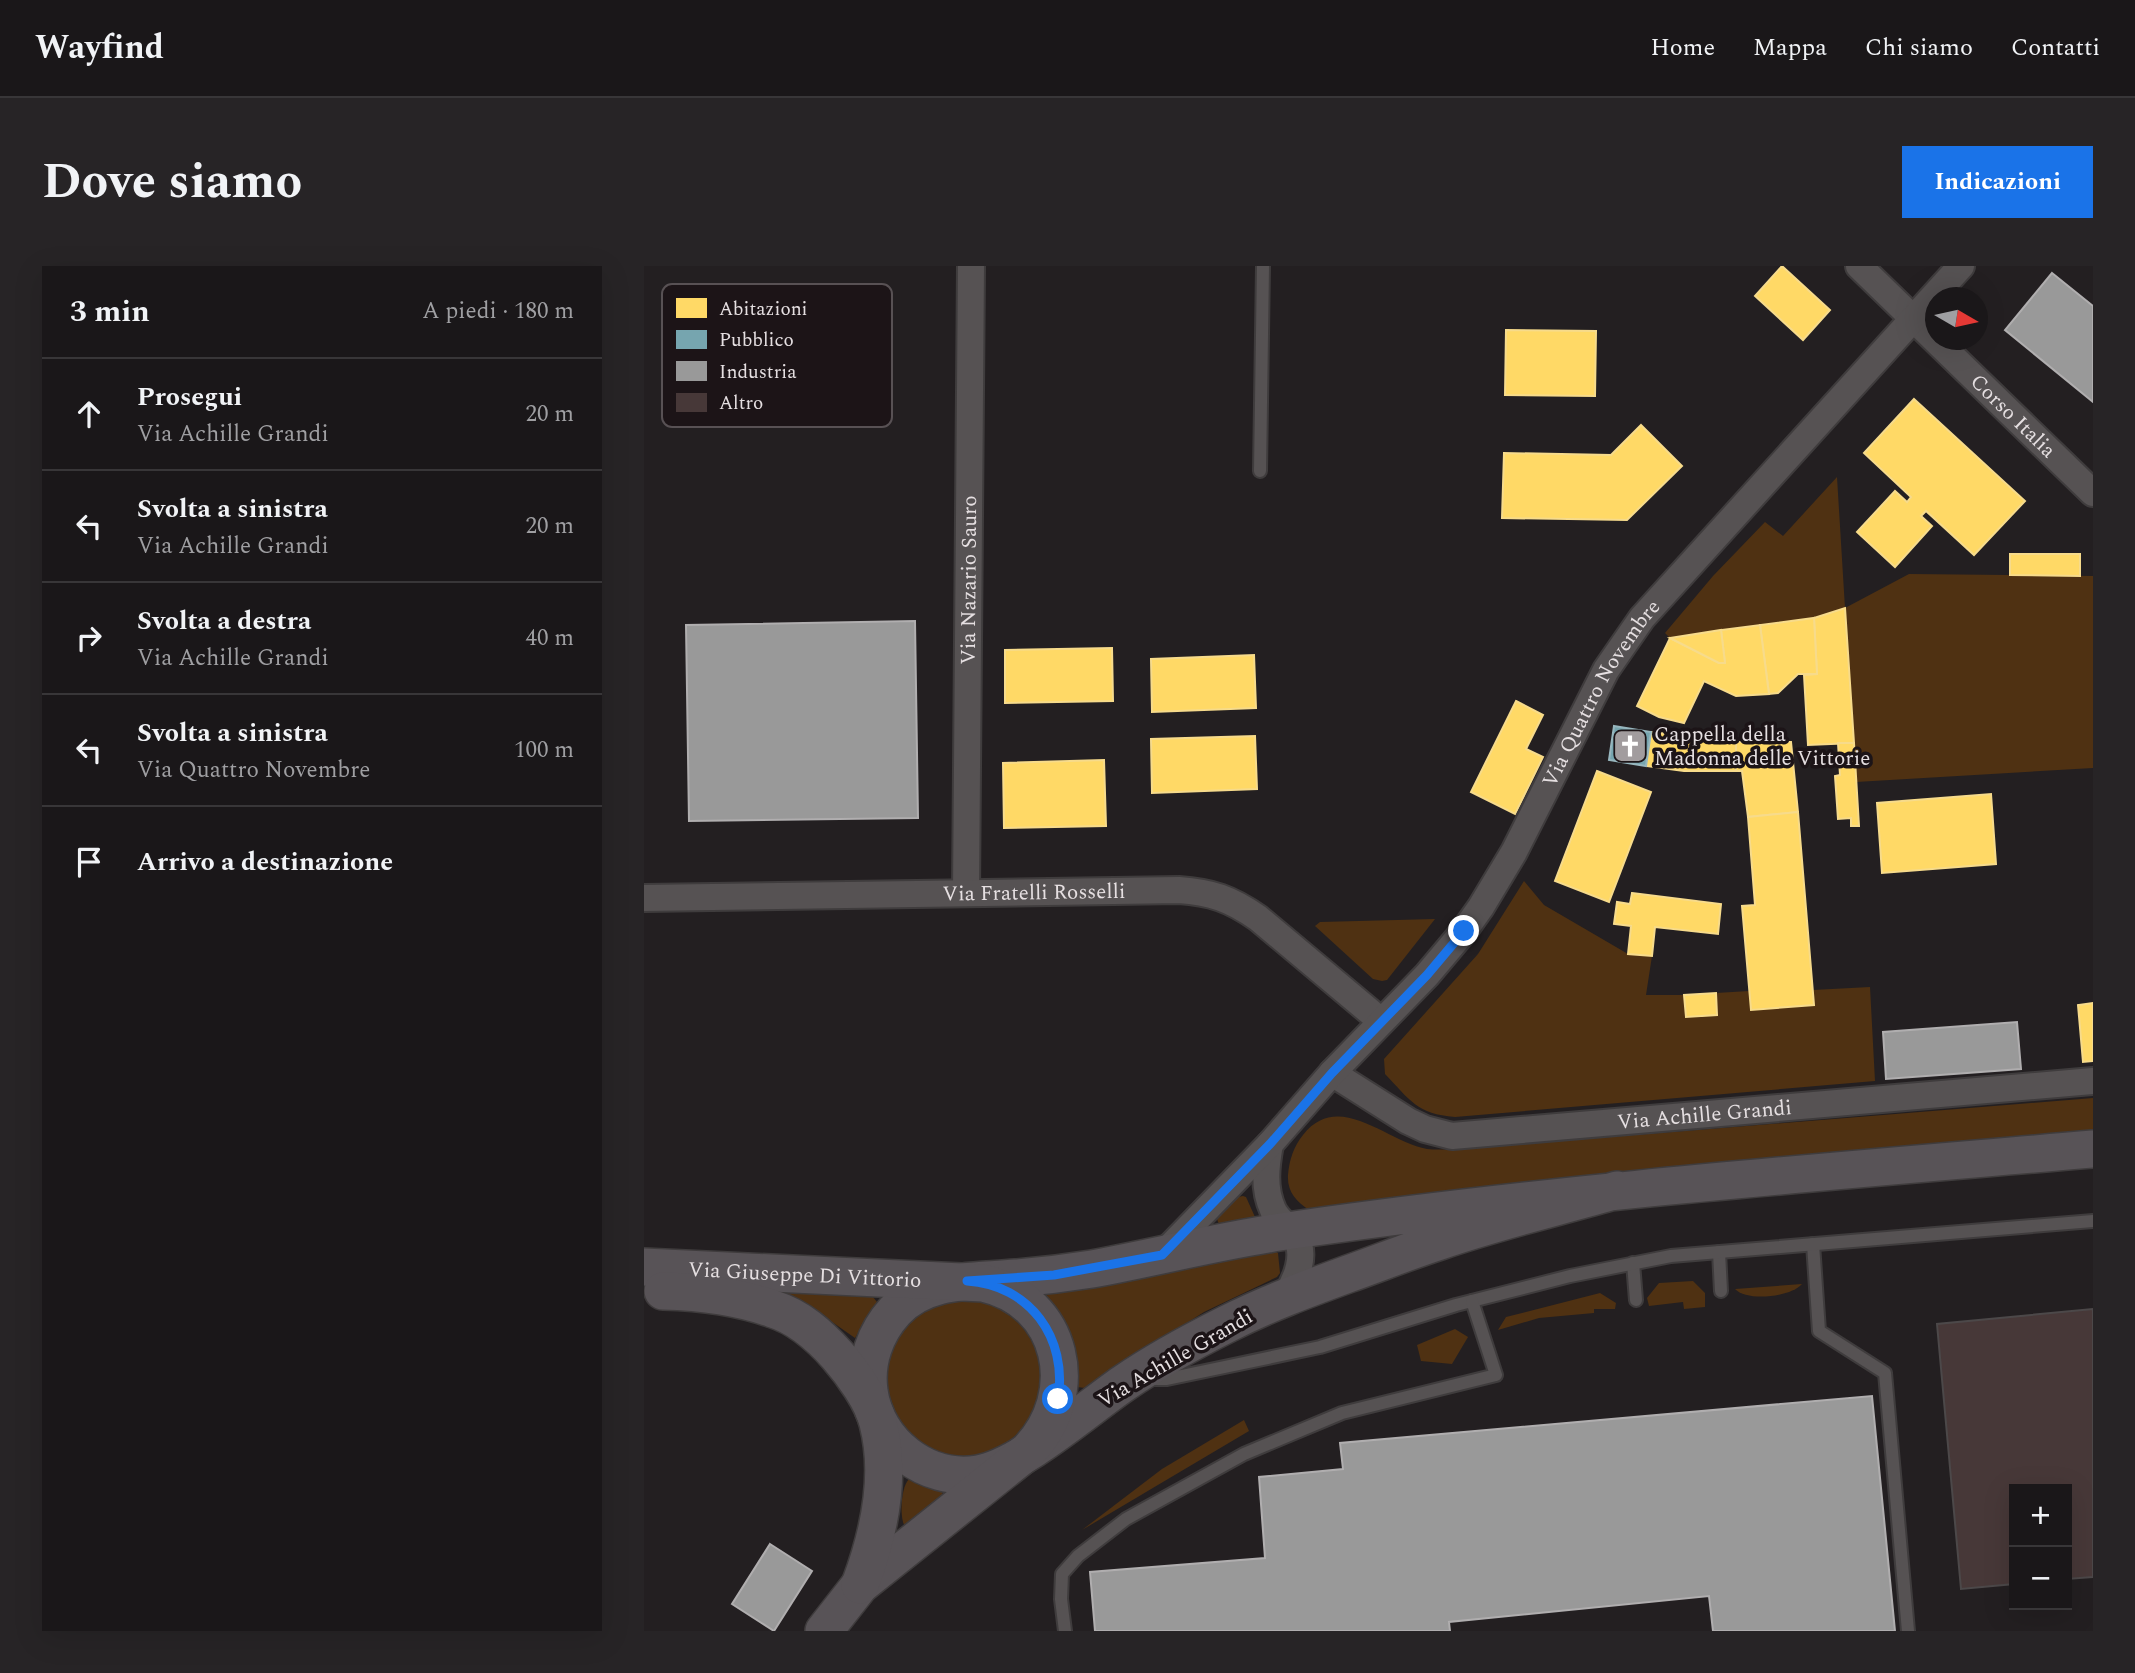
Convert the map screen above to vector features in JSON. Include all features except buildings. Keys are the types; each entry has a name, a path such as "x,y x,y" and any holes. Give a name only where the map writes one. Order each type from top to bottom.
{"main road":[{"name":"Via Achille Grandi","path":"1617,1190 1444,1240 1285,1297 1225,1325 1130,1379 1023,1455 999,1468 967,1475 941,1472 923,1465 903,1453 890,1439 878,1420 869,1396 868,1373 873,1348 882,1327 899,1307 917,1294 941,1284 1054,1275 1290,1230 1617,1190 2093,1149"},
{"name":"Via Giuseppe Di Vittorio","path":"644,1267 967,1281"},
{"name":"Via Achille Grandi","path":"967,1281 996,1287 1017,1297 1039,1317 1054,1343 1060,1373 1058,1399 1047,1427 1023,1455"},
{"name":"Via Giuseppe Di Vittorio","path":"644,1290 689,1292 730,1298 774,1309 799,1321 815,1333 848,1369 878,1420"},
{"path":"860,1585 872,1552 882,1504 882,1453 878,1420"},
{"path":"824,1631 860,1585 1023,1455"}],"street":[{"name":"Via Nazario Sauro","path":"967,893 971,266"},
{"name":"Corso Italia","path":"1858,266 2093,493"},
{"name":"Via Quattro Novembre","path":"1162,1255 1270,1144 1332,1073 1427,975 1481,907 1514,852 1595,689 1642,618 1961,266"},
{"name":"Via Fratelli Rosselli","path":"644,898 1179,890 1206,892 1242,906 1381,1021"},
{"name":"Via Achille Grandi","path":"1332,1073 1408,1121 1452,1136 2093,1081"},
{"path":"1270,1144 1266,1189 1273,1210 1298,1241 1300,1259 1296,1278 1285,1297"}],"lane":[{"path":"1260,471 1263,266"},
{"path":"1130,1379 1167,1379 1320,1347 1472,1301 1570,1276 1671,1256 2093,1222"},
{"path":"1813,1244 1819,1331 1885,1373 1908,1631"},
{"path":"1719,1252 1721,1291"},
{"path":"1633,1263 1636,1300"},
{"path":"1065,1631 1061,1599 1062,1574 1077,1556 1126,1519 1244,1454 1342,1413 1496,1375 1472,1301"}],"shaded area":[{"path":"1837,477 1845,608 1814,618 1670,638 1665,633 1713,576 1765,522 1783,536"},
{"path":"1909,574 2093,576 2093,768 1856,782 1845,608"},
{"path":"1524,881 1544,905 1628,954 1652,956 1646,995 1684,995 1686,1017 1717,1015 1716,993 1749,991 1751,1010 1813,990 1870,987 1875,1081 1455,1117 1423,1109 1385,1074 1384,1059 1478,954"},
{"path":"1435,919 1387,980 1382,981 1373,979 1315,926 1320,922"},
{"path":"2093,1098 2093,1133 1309,1210 1293,1196 1288,1181 1291,1159 1300,1139 1317,1122 1332,1117 1364,1122 1412,1145 1449,1150"},
{"path":"1238,1197 1246,1197 1255,1217 1252,1221 1220,1227 1217,1219"},
{"path":"1273,1250 1278,1253 1280,1273 1277,1277 1204,1312 1085,1388 1077,1387 1070,1335 1046,1297 1047,1291"},
{"path":"739,1281 873,1297 877,1302 855,1338 812,1308"},
{"path":"1693,1281 1705,1293 1705,1307 1684,1309 1683,1302 1649,1306 1647,1298 1659,1283"},
{"path":"1802,1284 1789,1292 1759,1297 1749,1296 1735,1289"},
{"path":"1600,1293 1616,1303 1615,1309 1594,1309 1594,1313 1539,1318 1498,1330 1506,1317"},
{"path":"963,1300 993,1306 1018,1323 1035,1348 1041,1378 1035,1408 1018,1433 993,1450 963,1456 933,1450 908,1433 891,1408 885,1378 891,1348 908,1323 933,1306"},
{"path":"1455,1329 1468,1337 1452,1364 1421,1361 1417,1345"},
{"path":"1244,1420 1249,1431 1082,1530 1162,1469"},
{"path":"909,1479 942,1489 943,1499 905,1527 902,1502 904,1488"}],"place":[{"name":"Cappella della Madonna delle Vittorie","path":"1630,746"}],"route":[{"path":"1058,1399 1058,1356 1047,1328 1039,1317 1017,1297 989,1285 967,1281 1054,1275 1162,1255 1270,1144 1332,1073 1427,975 1464,931"}]}
